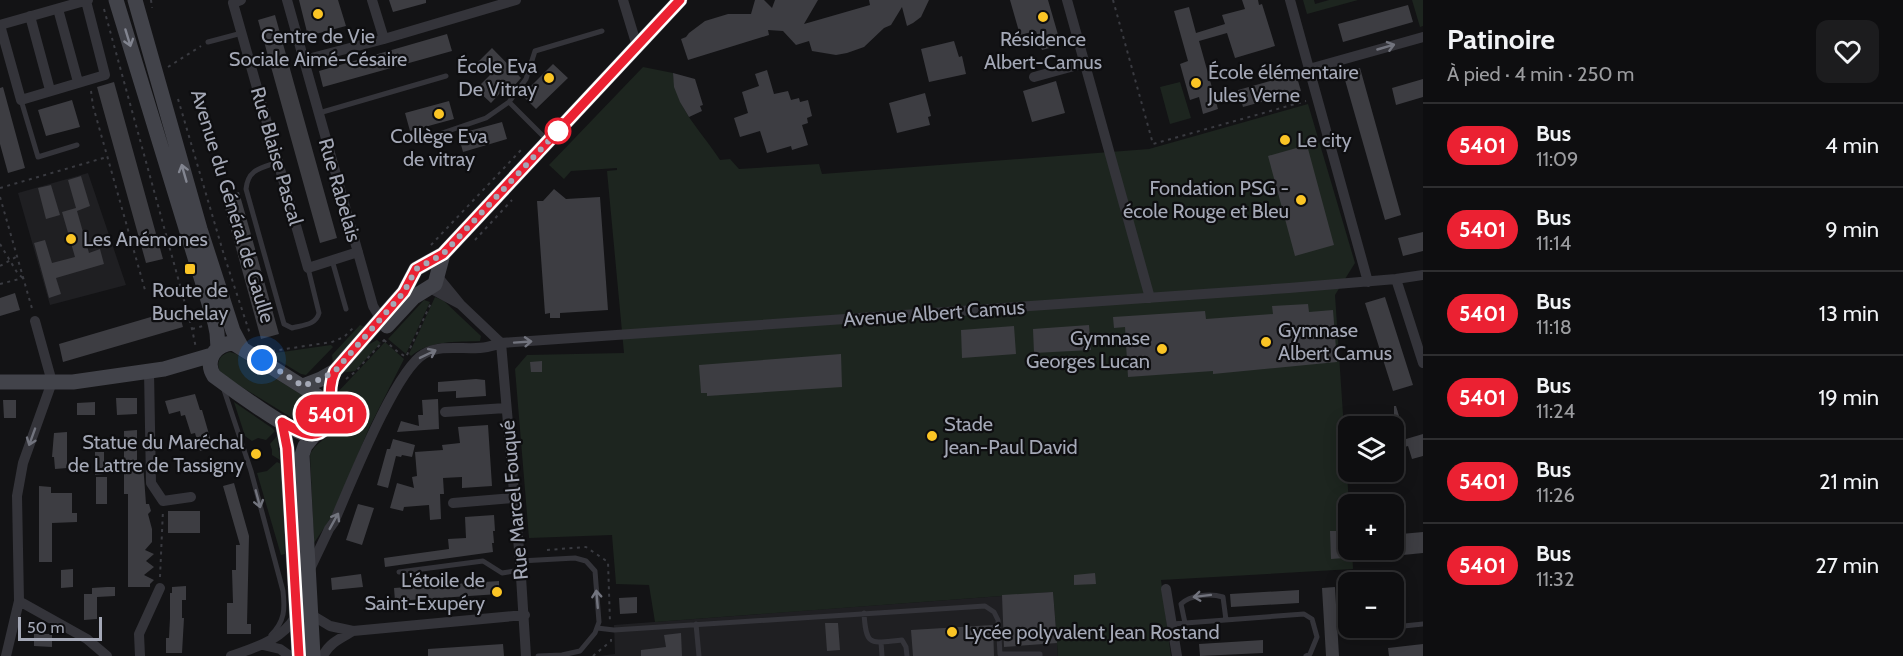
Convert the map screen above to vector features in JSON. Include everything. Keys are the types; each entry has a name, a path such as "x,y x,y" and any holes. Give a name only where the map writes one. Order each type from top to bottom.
{"main road":[{"name":"Avenue du Général de Gaulle","path":"135,0 200,229 233,331 247,343"},
{"path":"299,656 308,573 302,455 305,446 314,435 321,432 328,424 331,416 332,378 380,318 408,288 417,270 544,136 637,46 680,0"},
{"path":"110,4 217,333 209,354 209,366 217,378"},
{"path":"434,286 437,250"},
{"path":"427,264 433,267 434,286 418,286 414,281 417,270 427,264"},
{"path":"353,351 385,335 411,300 434,286"},
{"path":"156,370 209,354 230,343 247,343 330,404"},
{"path":"0,382 73,382 156,370 193,370 217,378 282,422 305,434 314,435"},
{"path":"303,386 321,379 332,378"},
{"path":"282,422 287,448 303,615 313,656"}],"street":[{"path":"87,0 105,75 21,100 0,25 58,9 87,0"},
{"name":"Rue Rabelais","path":"287,0 373,306 380,318"},
{"path":"372,0 384,39"},
{"path":"304,60 516,0"},
{"path":"623,0 637,46"},
{"path":"1067,0 1150,298"},
{"path":"1290,0 1368,282"},
{"name":"Rue Blaise Pascal","path":"237,1 242,33 308,268"},
{"path":"58,9 83,81"},
{"path":"30,16 50,90"},
{"path":"1309,69 1423,37"},
{"path":"1034,78 1085,63"},
{"path":"308,268 358,252"},
{"name":"Avenue Albert Camus","path":"308,573 334,522 374,432 409,368 424,354 438,349 487,348 501,343 1368,282 1423,275"},
{"path":"1396,279 1423,363"},
{"path":"434,286 460,304"},
{"path":"434,286 460,304 501,343"},
{"path":"6,656 19,601 17,496 23,463 52,382 35,321"},
{"name":"Rue Marcel Fouqué","path":"501,343 525,615 526,656"},
{"path":"156,370 151,483 163,501 190,497"},
{"path":"445,412 506,408"},
{"path":"453,503 514,498"},
{"path":"140,656 138,634 160,588"},
{"path":"1166,589 1177,656"},
{"path":"19,601 87,639 107,656"},
{"path":"231,656 265,644 303,615 330,626 352,631 525,615"},
{"path":"323,656 333,643 352,631"},
{"path":"265,644 280,649 290,656"}],"lane":[{"path":"416,142 486,118 509,102 526,79 535,51 602,31"},
{"path":"208,42 242,33"},
{"path":"319,113 446,76"},
{"path":"21,100 38,157 77,146"},
{"path":"509,102 544,136"},
{"path":"278,162 256,170 247,180 246,189 284,324 292,328 312,323 318,319 319,313 308,268"},
{"path":"332,260 346,309"},
{"path":"217,378 251,471 283,591 285,609 283,619 265,644"},
{"path":"399,572 483,561 502,573 520,566 575,558 586,561 595,571 599,622 595,633 580,651 562,655 538,656"},
{"path":"1185,623 1181,604 1187,598 1214,595 1222,597 1226,620"},
{"path":"597,628 985,606 994,612 998,620 1000,654 1040,654 1040,656"},
{"path":"864,613 865,633 869,639 872,642 902,640 907,656"},
{"path":"1172,624 1304,614 1312,619 1317,637 1310,654 1306,656"},
{"path":"696,624 699,656"},
{"path":"1404,626 1423,624"},
{"path":"881,642 882,656"}],"path":[{"path":"150,10 153,7 151,0"},
{"path":"1113,0 1153,144 1317,97"},
{"path":"110,4 192,329 209,354"},
{"path":"168,67 208,42"},
{"path":"83,81 145,290"},
{"name":"Avenue du Général de Gaulle","path":"175,89 224,255 247,343"},
{"path":"437,250 544,136"},
{"path":"0,188 107,157"},
{"path":"0,196 35,321"},
{"path":"470,246 514,198"},
{"path":"0,244 23,278"},
{"path":"0,266 17,257"},
{"path":"0,284 23,278"},
{"path":"332,378 335,388 356,372 385,335 398,352 406,357 434,286"},
{"name":"Avenue du Général de Gaulle","path":"264,349 274,351 332,342 344,337 359,322"},
{"path":"160,588 163,501"},
{"path":"594,656 611,641 608,562 601,556"}],"shaded area":[{"path":"1303,0 1314,0 1315,4 1329,0 1358,0 1307,14"},
{"path":"1412,0 1423,0 1423,26 1420,27"},
{"name":"Stade Jean-Paul David","path":"643,67 673,73 675,86 684,109 720,160 730,159 739,169 819,164 822,174 1149,149 1308,104 1355,263 1335,295 1343,416 1338,416 1338,482 1348,482 1348,494 1338,494 1338,560 1353,560 1353,569 1161,580 1171,656 1058,656 1053,592 655,622 649,585 616,584 612,535 529,538 515,369 527,355 624,353 607,171 617,170 617,168 571,171 564,179 549,165"},
{"path":"1180,82 1191,118 1170,124 1160,87"},
{"name":"Les Anémones","path":"88,173 126,285 50,305 18,193"},
{"path":"435,297 444,301 481,336 480,341 435,344 411,356 409,354"},
{"path":"424,300 430,302 406,354 388,339"},
{"path":"360,325 367,328 333,365 332,355"},
{"path":"377,340 381,343 355,371 340,373 364,347"},
{"path":"385,342 404,359 370,426 332,516 314,543 310,455 336,427 338,415 336,394"},
{"path":"331,345 333,347 306,375 268,354"},
{"path":"230,352 315,403 319,412 318,420 312,424 302,424 222,375 218,364 220,358"},
{"path":"234,402 275,431 266,440 258,438 252,441 245,436"},
{"path":"277,436 280,460 272,455 270,444"},
{"path":"277,462 281,464 285,554 281,555 257,473 267,471"},
{"path":"1053,592 1058,656 598,656 615,654 614,625"}],"building":[{"name":"Centre de Vie Sociale Aimé-Césaire","path":"299,0 338,0 346,26 308,36"},
{"path":"389,0 426,0 426,3 393,12"},
{"path":"755,0 764,0 772,8 775,0 818,0 804,24 870,5 869,0 929,0 921,17 913,23 907,26 902,7 891,25 884,28 864,47 847,53 836,55 812,51 809,41 796,45 783,31 768,30 769,35 688,60 681,39 705,21 728,14 751,14"},
{"name":"Résidence Albert-Camus","path":"1010,0 1048,0 1061,45 1042,50 1036,31 1020,35"},
{"path":"1242,0 1258,0 1259,5 1262,4 1275,46 1235,58 1227,33 1199,41 1218,109 1203,114 1199,97 1190,100 1180,64 1188,61 1174,11 1189,7 1196,33 1225,24 1222,15 1245,9"},
{"path":"1408,5 1413,22 1343,42 1338,24"},
{"path":"275,15 337,238 320,243 258,20"},
{"path":"447,34 452,51 323,87 319,71"},
{"path":"954,41 959,57 962,56 966,74 929,82 921,49"},
{"path":"492,48 521,78 507,91 504,89 491,103 476,89 490,75 477,63"},
{"path":"553,64 568,78 536,109 521,94"},
{"path":"1360,68 1401,215 1385,220 1343,73"},
{"path":"767,70 774,94 788,91 791,100 799,98 800,102 808,100 812,116 807,118 808,123 802,125 808,145 792,150 791,146 767,153 760,131 740,137 734,118 748,113 742,92 759,86 755,74"},
{"path":"673,73 695,79 703,105 700,106 702,111 689,117 674,87"},
{"path":"1296,74 1301,91 1243,107 1238,90"},
{"path":"1423,79 1423,97 1396,105 1392,88"},
{"path":"1056,81 1065,113 1032,122 1023,91"},
{"path":"114,82 163,259 146,263 97,87"},
{"path":"3,87 25,168 8,173 0,144 0,88"},
{"path":"925,93 931,116 928,117 930,125 897,133 889,103"},
{"path":"72,100 80,127 46,136 38,110"},
{"path":"449,101 454,119 410,131 405,113"},
{"path":"502,122 507,139 463,152 458,134"},
{"name":"Fondation PSG - école Rouge et Bleu","path":"1307,145 1334,245 1295,256 1268,156"},
{"path":"81,176 90,206 77,211 89,253 100,249 104,264 56,278 61,294 49,298 34,243 45,240 52,263 75,257 62,212 76,208 68,180"},
{"path":"51,185 60,215 46,219 38,188"},
{"path":"554,189 566,199 600,197 608,310 560,313 560,318 550,318 550,313 545,314 537,201 543,201"},
{"path":"239,192 279,334 261,339 222,197"},
{"path":"1423,232 1423,251 1403,256 1398,238"},
{"path":"15,293 20,310 0,316 0,298"},
{"path":"1385,297 1413,385 1393,391 1365,303"},
{"name":"Gymnase Albert Camus","path":"1308,304 1309,312 1333,310 1337,362 1213,374 1213,371 1128,377 1125,327 1114,328 1113,317 1205,311 1206,319 1273,314 1272,306"},
{"path":"178,309 183,327 63,362 59,344"},
{"path":"1089,325 1091,350 1034,353 1033,329"},
{"path":"1014,326 1016,354 962,358 961,330"},
{"path":"841,354 842,387 707,396 707,393 701,393 699,365"},
{"path":"542,361 542,372 531,372 530,362"},
{"path":"485,380 486,396 456,398 456,391 438,392 438,382"},
{"path":"195,394 213,448 200,451 195,433 191,434 185,415 181,416 180,411 169,414 165,401"},
{"path":"116,398 137,398 137,414 117,415"},
{"path":"438,399 439,429 397,432 401,421 419,426 418,415 423,415 422,400"},
{"path":"3,400 16,400 16,418 4,418"},
{"path":"95,402 95,415 77,415 77,403"},
{"path":"1394,406 1396,406 1399,416 1394,416"},
{"path":"488,425 492,486 462,488 462,477 443,478 444,494 440,494 441,519 430,520 429,505 404,507 403,511 390,508 397,483 414,488 412,477 417,476 415,452 443,450 442,445 460,443 458,427"},
{"path":"137,430 137,463 143,463 146,504 149,504 151,511 148,514 152,529 152,542 145,550 154,554 146,561 154,567 144,575 154,580 150,587 128,587 128,494 124,494 124,431"},
{"path":"67,432 67,468 55,469 54,457 52,457 54,433"},
{"path":"1404,432 1406,439 1423,434 1423,456 1412,459 1408,446 1404,447"},
{"path":"393,439 415,445 412,457 396,456 388,488 377,485 387,449 390,449"},
{"path":"95,452 104,452 104,474 95,475"},
{"path":"206,460 207,470 199,472 197,462"},
{"path":"96,477 107,477 107,504 96,504"},
{"path":"234,483 249,536 247,624 251,624 251,634 227,634 227,603 233,603 232,570 236,570 236,545 240,545 223,486"},
{"path":"39,486 51,487 51,493 72,493 72,513 77,513 77,522 52,523 52,562 39,562"},
{"path":"358,504 374,508 362,545 346,540"},
{"path":"168,511 200,511 200,533 168,533"},
{"path":"494,515 493,552 385,567 384,558 449,549 448,539 466,538 465,517"},
{"path":"1330,531 1338,531 1338,558 1331,559"},
{"path":"1423,532 1423,553 1404,555 1404,534"},
{"path":"73,569 73,587 61,588 61,570"},
{"path":"1095,573 1096,584 1074,585 1074,575"},
{"path":"361,574 363,587 332,590 331,578"},
{"path":"499,581 499,594 395,601 394,588"},
{"path":"186,586 186,600 182,600 182,618 184,618 182,653 166,653 166,638 169,638 170,593 172,593 172,587"},
{"path":"115,587 115,596 97,597 97,619 84,620 84,594 92,594 92,588"},
{"path":"1335,587 1339,656 1326,656 1322,588"},
{"path":"1299,590 1299,603 1231,607 1230,594"},
{"path":"1053,592 1057,643 1004,647 1002,595"},
{"path":"637,597 637,613 620,614 619,598"},
{"path":"825,623 838,623 840,650 827,651"},
{"path":"993,625 994,656 913,656 911,630"},
{"path":"681,633 682,656 641,656 641,650 666,647 664,635"},
{"path":"34,634 52,634 52,647 34,646"},
{"path":"1263,640 1263,653 1200,656 1199,644"},
{"path":"503,644 504,656 428,656 428,649"},
{"path":"1423,644 1423,656 1389,656 1388,648"}],"bus line":[{"name":"5401","path":"299,656 287,448 282,422 305,434 314,435 325,429 331,416 329,385 335,371 404,292 416,269 443,254 680,0"}],"place":[{"name":"Centre de Vie Sociale Aimé-Césaire","path":"318,14"},
{"name":"Résidence Albert-Camus","path":"1043,17"},
{"name":"École Eva De Vitray","path":"549,78"},
{"name":"École élémentaire Jules Verne","path":"1196,83"},
{"name":"Collège Eva de vitray","path":"439,114"},
{"name":"Le city","path":"1285,140"},
{"name":"Fondation PSG - école Rouge et Bleu","path":"1301,200"},
{"name":"Les Anémones","path":"71,239"},
{"name":"Route de Buchelay","path":"190,269"},
{"name":"Gymnase Albert Camus","path":"1266,342"},
{"name":"Gymnase Georges Lucan","path":"1162,349"},
{"name":"Stade Jean-Paul David","path":"932,436"},
{"name":"Statue du Maréchal de Lattre de Tassigny","path":"256,454"},
{"name":"L'étoile de Saint-Exupéry","path":"497,592"},
{"name":"Lycée polyvalent Jean Rostand","path":"952,632"}],"route":[{"path":"262,360 303,386 335,371 404,292 416,269 443,254 558,131"}]}
